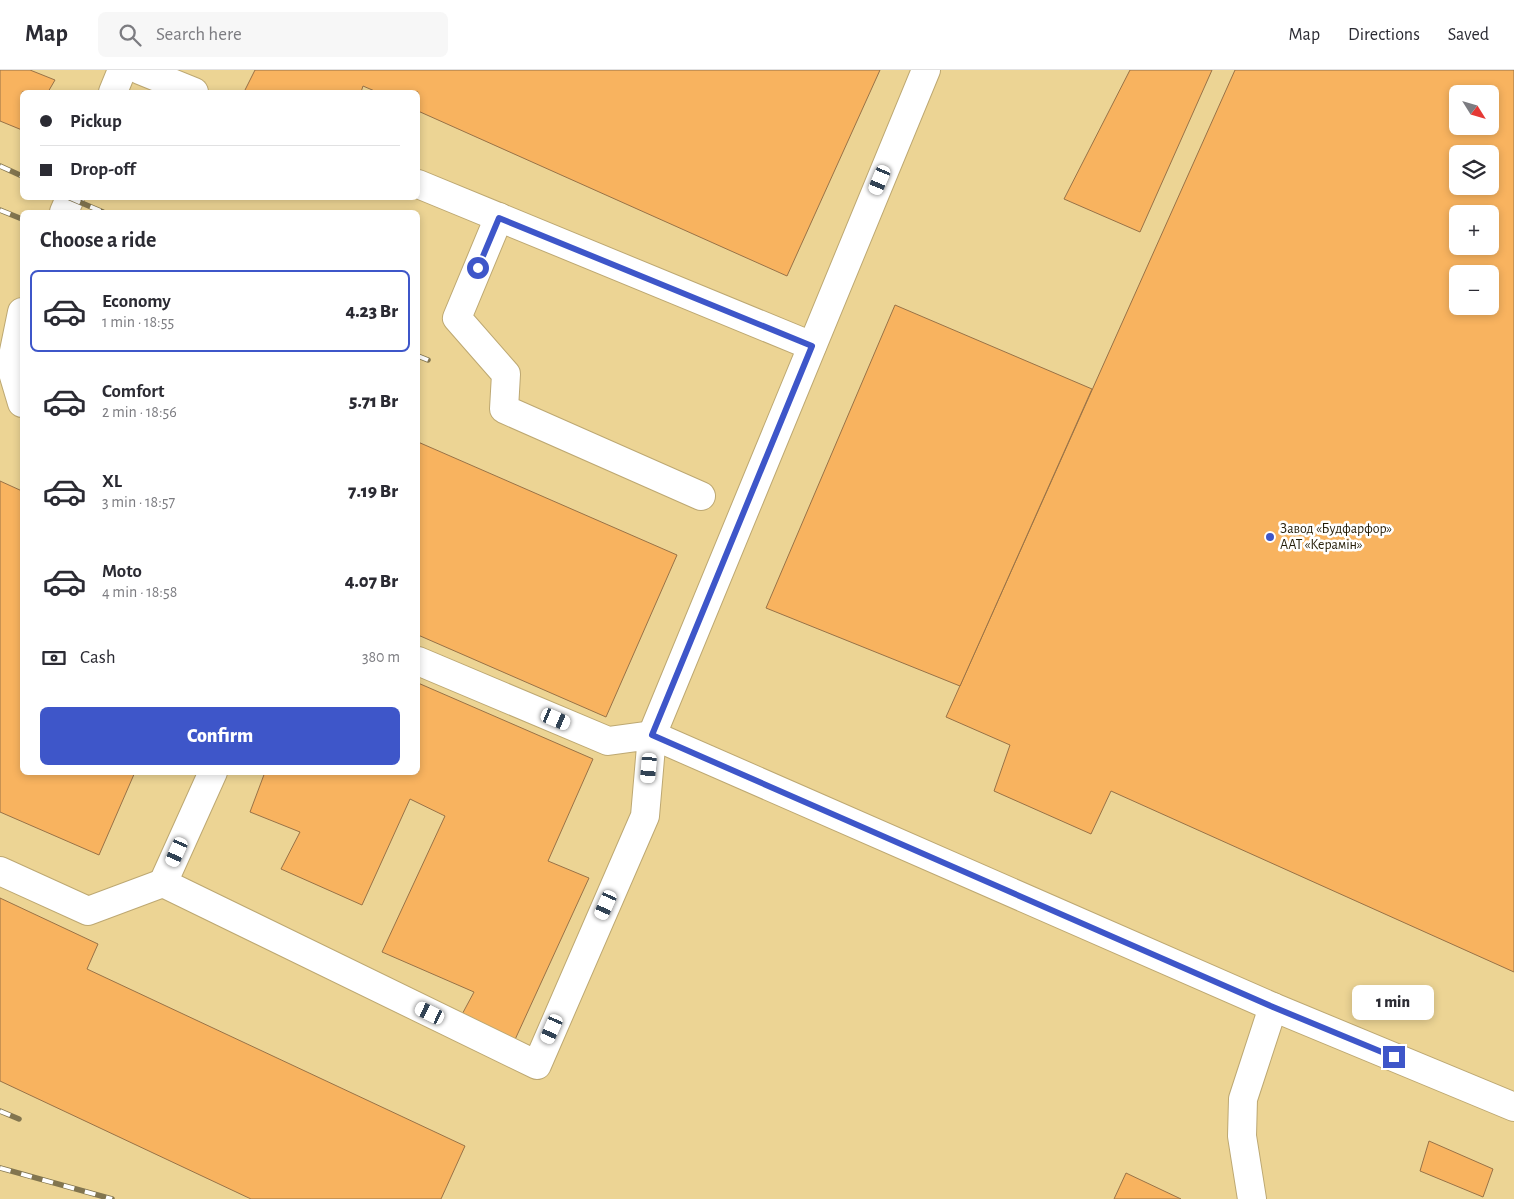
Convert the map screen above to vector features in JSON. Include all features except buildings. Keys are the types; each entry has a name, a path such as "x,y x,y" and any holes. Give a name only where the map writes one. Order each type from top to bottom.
{"lane":[{"path":"114,90 122,70"},
{"path":"140,70 189,90"},
{"path":"163,883 537,1065 645,816 652,735 926,70"},
{"path":"420,185 812,346"},
{"path":"499,218 457,318 506,374 504,410 701,496"},
{"path":"20,319 6,368 20,398"},
{"path":"420,662 608,741 652,735 1273,1007 1514,1107"},
{"path":"0,871 88,911 163,883 212,775"},
{"path":"1252,1199 1242,1136 1243,1099 1273,1007"}],"shaded area":[{"path":"0,70 1514,70 1514,1199 0,1199"}],"railway":[{"path":"0,166 20,175"},
{"path":"75,200 98,210"},
{"path":"0,210 20,218"},
{"path":"420,357 428,360"},
{"path":"0,1111 19,1119"},
{"path":"0,1168 112,1199"}],"place":[{"name":"Завод «Будфарфор» ААТ «Керамін»","path":"1270,537"}],"route":[{"path":"478,268 499,218 812,346 652,735 1273,1007 1394,1057"}]}
